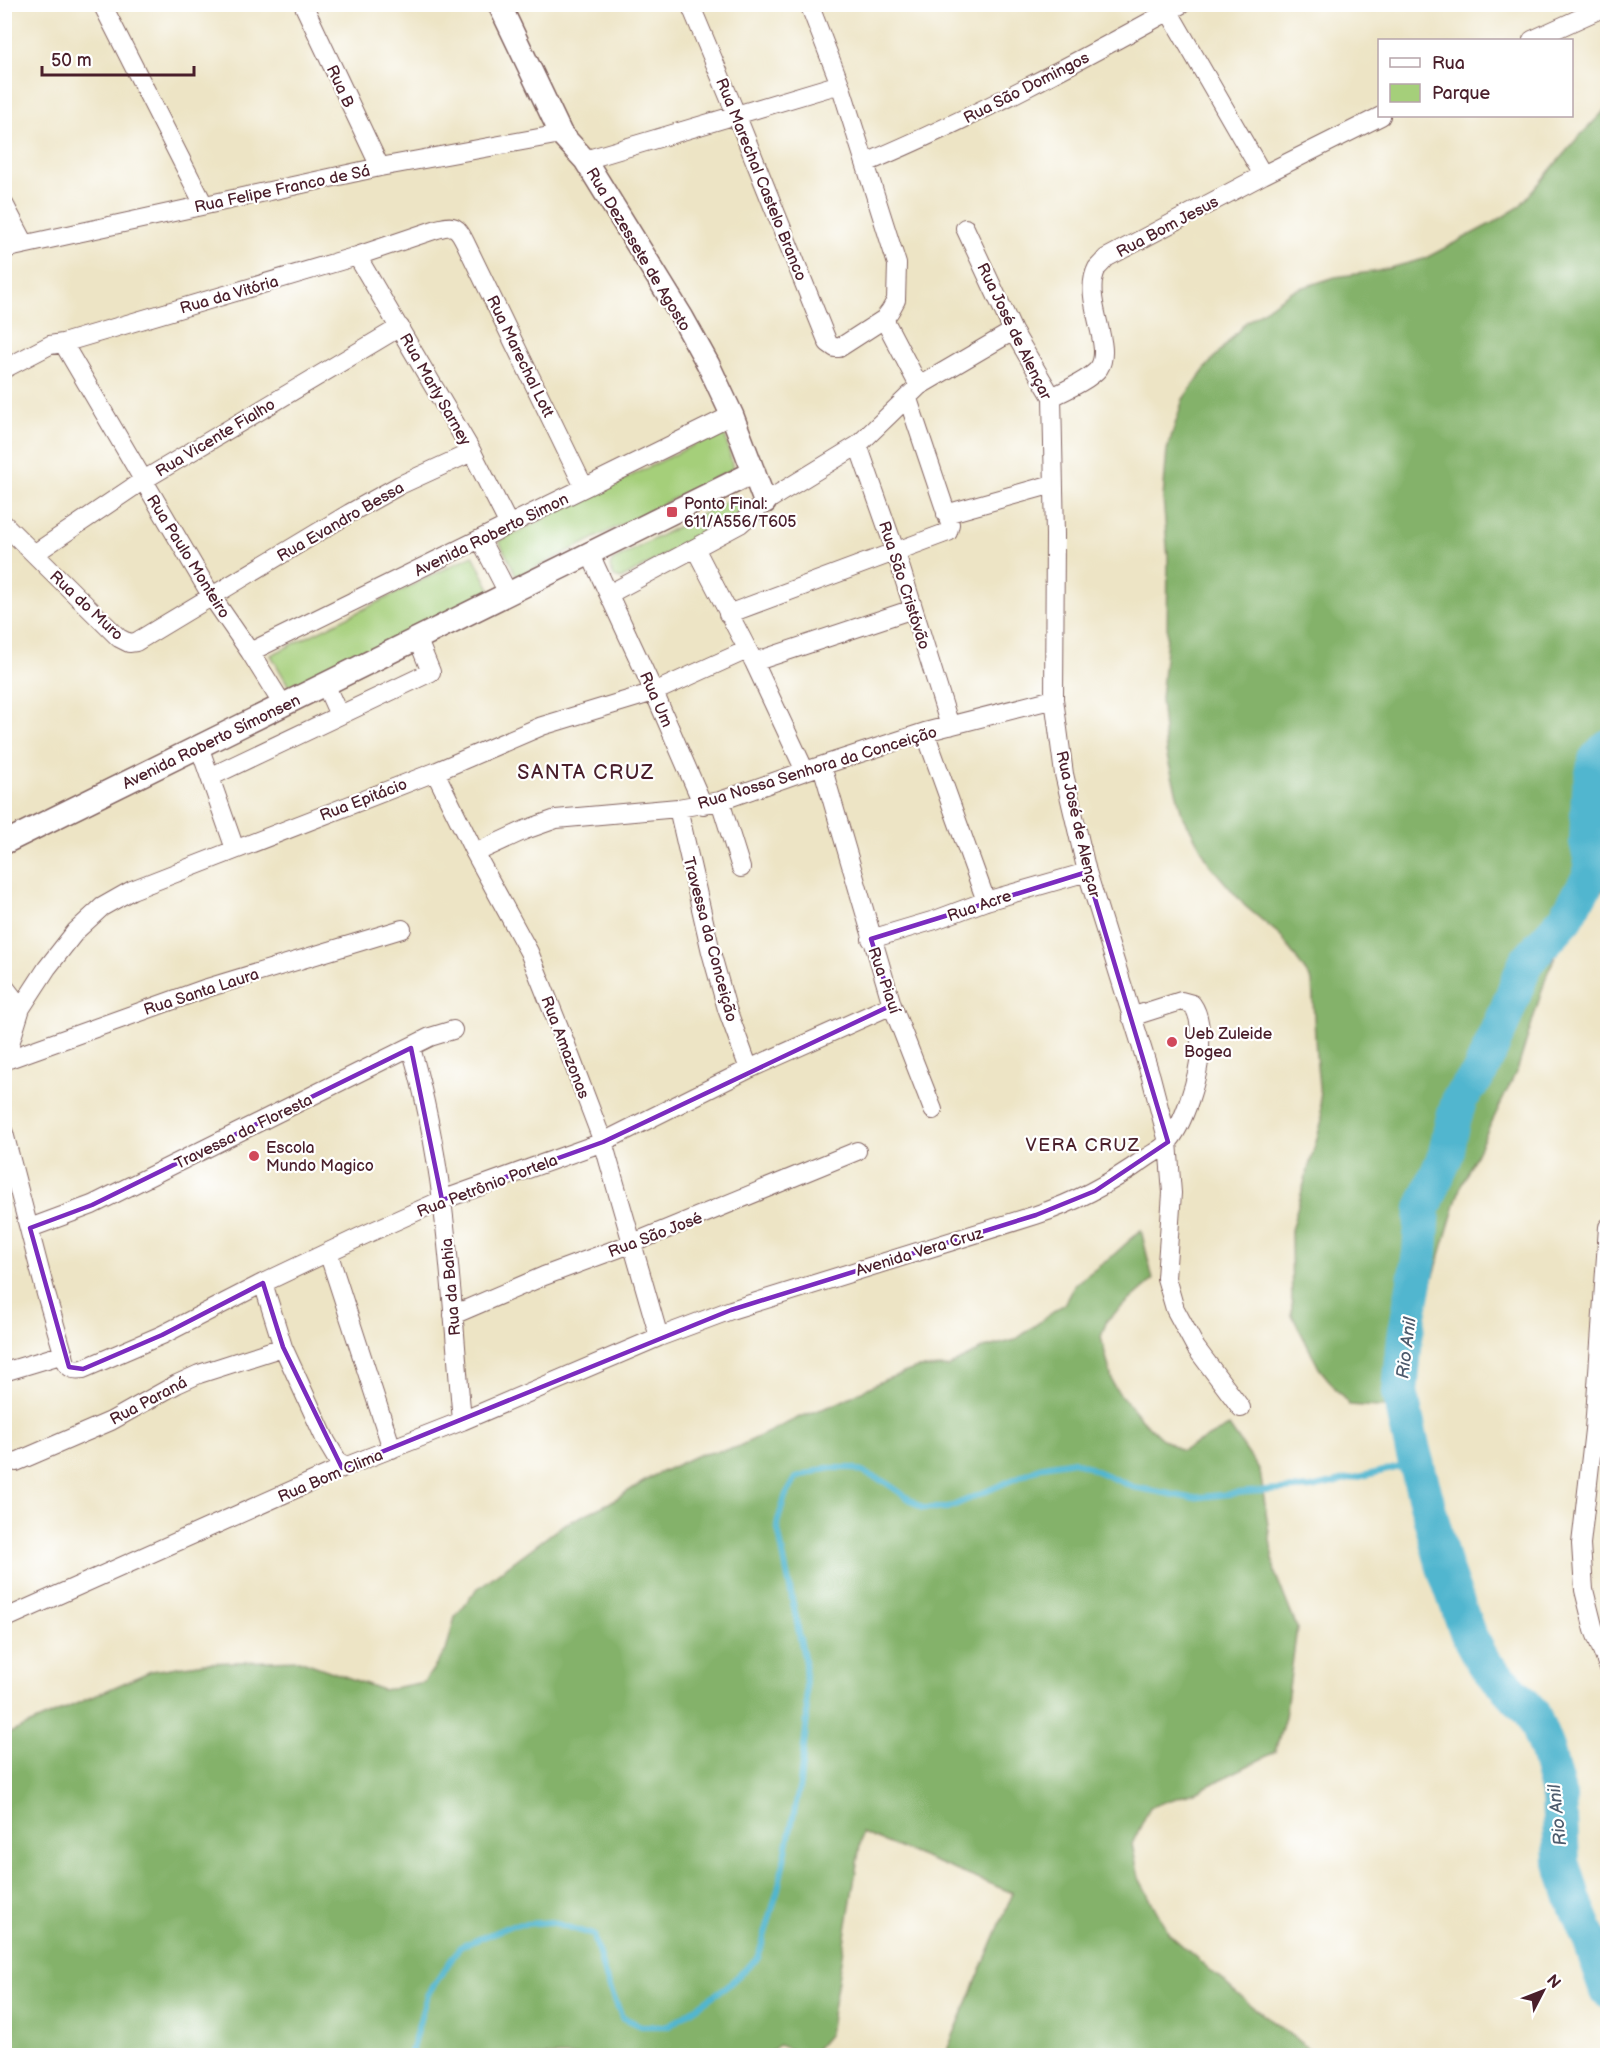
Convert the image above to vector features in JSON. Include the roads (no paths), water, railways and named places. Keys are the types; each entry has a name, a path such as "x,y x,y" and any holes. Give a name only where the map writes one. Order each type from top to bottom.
{"street":[{"path":"102,4 204,205"},
{"name":"Rua B","path":"303,4 380,167"},
{"name":"Rua Dezessete de Agosto","path":"499,4 561,134 585,160 708,364 732,415 765,502"},
{"name":"Rua Marechal Castelo Branco","path":"690,4 828,343 839,348 884,319"},
{"path":"728,614 946,534 950,529 913,393 884,319 896,300 897,264 840,84 809,4"},
{"path":"1176,8 1263,175"},
{"name":"Rua São Domingos","path":"866,163 927,137 1004,99 1176,8"},
{"path":"1534,39 1596,11"},
{"path":"585,160 840,84"},
{"name":"Rua Bom Jesus","path":"1052,397 1095,372 1102,360 1092,292 1097,269 1106,258 1379,117"},
{"name":"Rua Felipe Franco de Sá","path":"4,249 380,167 561,134"},
{"path":"4,204 25,244"},
{"name":"Rua da Vitória","path":"4,369 50,345 357,256 448,225 455,227"},
{"name":"Rua Marechal Lott","path":"455,227 460,231 585,488"},
{"name":"Rua José de Alençar","path":"964,228 1013,331 1052,397 1055,535 1054,699 1064,774 1087,872 1151,1077 1168,1142 1172,1193 1166,1278 1175,1309 1196,1348 1241,1408"},
{"name":"Rua Marly Sarney","path":"357,256 472,452 509,525"},
{"name":"Rua Vicente Fialho","path":"34,554 142,481 400,327"},
{"path":"589,552 609,594 740,524 765,502 858,445 913,393 1013,331"},
{"name":"Rua Paulo Monteiro","path":"63,343 212,597 283,705"},
{"name":"Avenida Roberto Simon","path":"250,652 732,415"},
{"name":"Rua São Cristóvão","path":"858,445 896,553 950,726"},
{"name":"Rua Evandro Bessa","path":"212,597 400,485 472,452"},
{"name":"Avenida Roberto Símonsen","path":"4,843 754,472"},
{"path":"946,514 1053,484"},
{"name":"Rua do Muro","path":"4,524 119,638 129,643 136,642 212,597"},
{"path":"480,539 508,593"},
{"name":"Rua Piauí","path":"695,548 728,614 814,769 896,1013"},
{"name":"Rua Um","path":"609,594 654,692 711,803 741,868"},
{"name":"Rua Epitácio","path":"5,1061 21,1008 47,968 76,931 102,907 132,890 435,772 542,726 654,692 751,656 913,609"},
{"name":"Avenida Roberto Símonsen","path":"210,777 431,672 417,638"},
{"path":"325,684 339,715"},
{"name":"Rua Nossa Senhora da Conceição","path":"475,853 525,830 556,819 711,803 925,732 1054,699"},
{"path":"925,732 986,901"},
{"path":"200,746 235,849"},
{"name":"Rua Amazonas","path":"435,772 475,853 529,952 603,1142 659,1337"},
{"name":"Travessa da Conceição","path":"678,808 711,952 727,1009 748,1069"},
{"name":"Rua Acre","path":"871,939 935,920 986,901 1087,872"},
{"name":"Rua Santa Laura","path":"5,1061 207,988 402,929"},
{"path":"4,986 21,1008"},
{"path":"1131,1017 1181,1001 1192,1004 1196,1010 1200,1032 1200,1063 1184,1114 1168,1142"},
{"path":"896,1013 933,1110"},
{"name":"Rua Petrônio Portela","path":"64,1354 69,1367 75,1370 83,1369 162,1335 263,1283 442,1200 603,1142 748,1069 896,1013"},
{"name":"Travessa da Floresta","path":"30,1228 92,1205 430,1037 453,1030"},
{"name":"Rua da Bahia","path":"411,1048 423,1089 442,1200 462,1421"},
{"path":"4,1133 64,1354 4,1372"},
{"name":"Avenida Vera Cruz","path":"659,1337 731,1310 1067,1205 1106,1184 1168,1142"},
{"name":"Rua São José","path":"453,1315 544,1276 633,1244 857,1151"},
{"path":"1608,1227 1594,1430 1581,1544 1584,1590 1594,1630 1608,1666"},
{"path":"328,1252 392,1449"},
{"path":"263,1283 283,1347 326,1440 342,1468"},
{"name":"Rua Bom Clima","path":"4,1619 342,1468 462,1421 659,1337"},
{"name":"Rua Paraná","path":"16,1462 111,1421 199,1374 283,1347"}],"waterway":[{"name":"Rio Anil","path":"1608,747 1596,760 1589,792 1587,842 1593,866 1588,880 1566,918 1526,962 1479,1074 1460,1098 1446,1154 1423,1208 1420,1253 1405,1337 1400,1392 1444,1567 1468,1634 1485,1665 1532,1713 1546,1748 1559,1797 1562,1862 1608,1991"},
{"path":"410,2056 427,1995 460,1947 512,1925 551,1922 594,1935 604,1973 622,2017 641,2026 669,2026 726,1987 758,1958 778,1889 800,1784 807,1719 805,1663 777,1524 785,1497 796,1478 826,1468 853,1468 885,1482 922,1508 948,1508 1044,1466 1074,1461 1133,1487 1191,1498 1312,1488 1417,1463"}],"place":[{"name":"Ponto Final: 611/A556/T605","path":"672,512"},
{"name":"Ueb Zuleide Bogea","path":"1172,1042"},
{"name":"Escola Mundo Magico","path":"254,1156"}],"district":[{"name":"SANTA CRUZ","path":"586,772"},
{"name":"VERA CRUZ","path":"1083,1145"}]}
